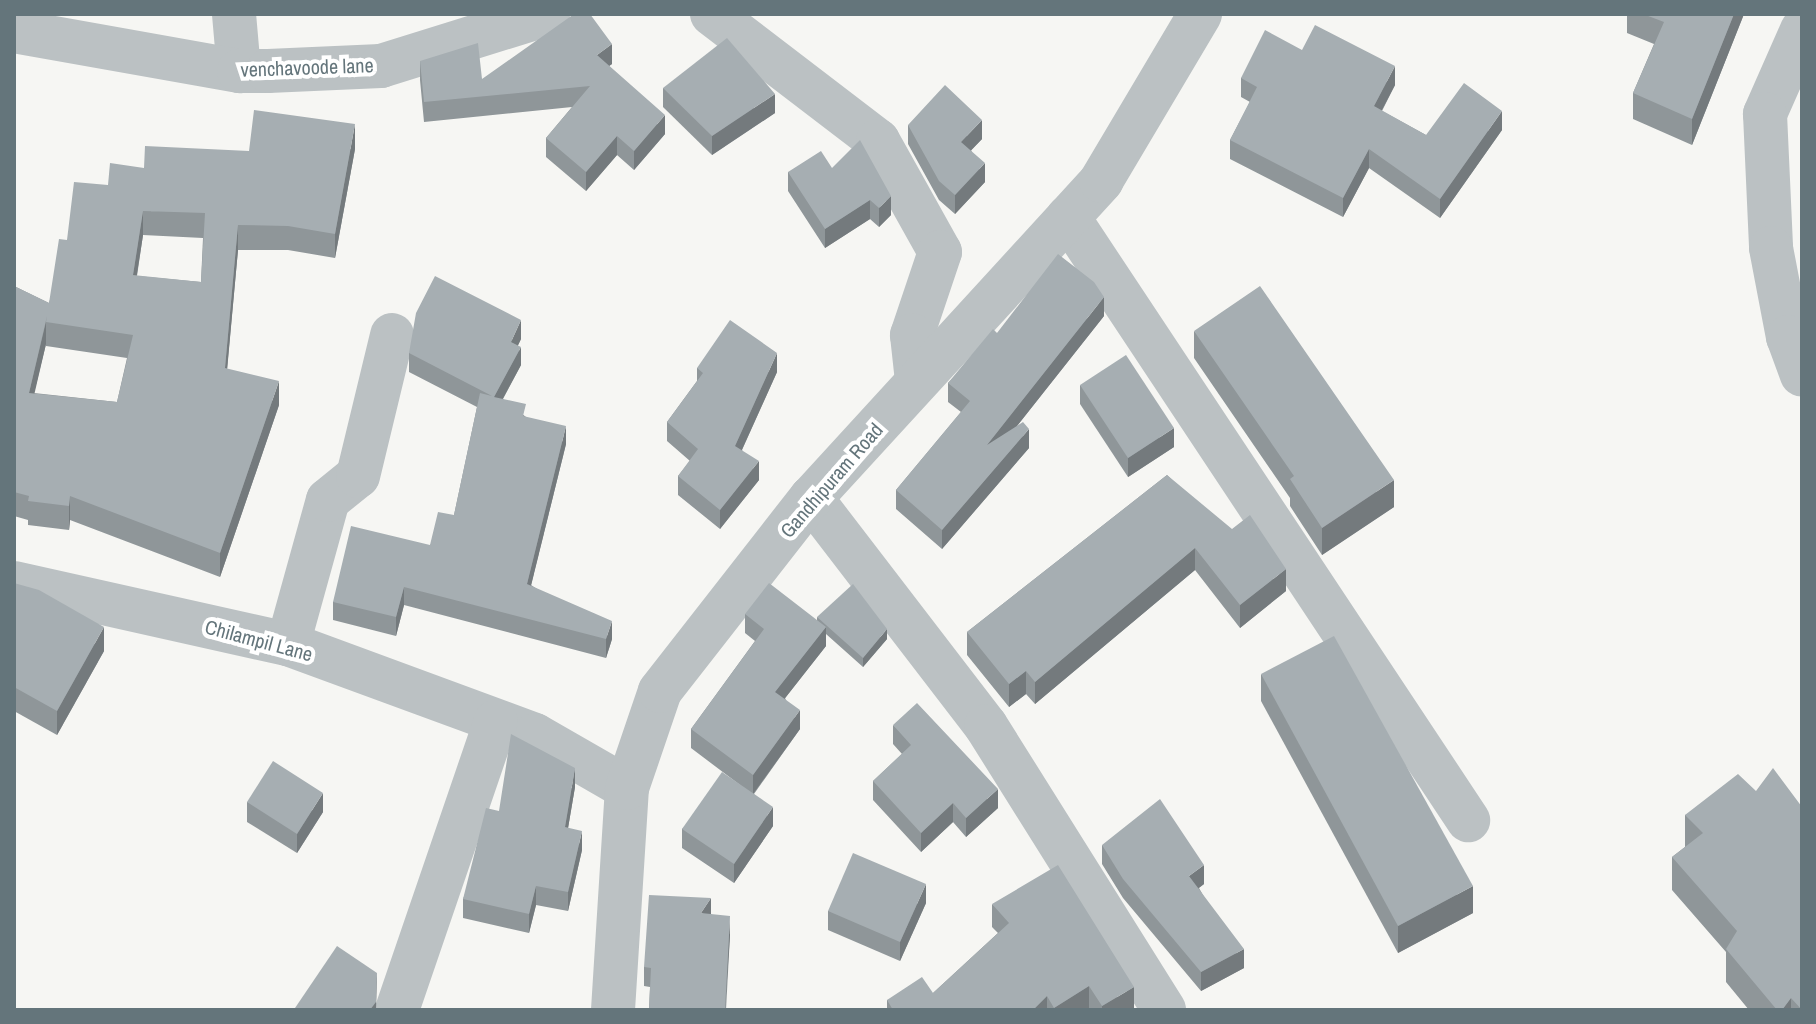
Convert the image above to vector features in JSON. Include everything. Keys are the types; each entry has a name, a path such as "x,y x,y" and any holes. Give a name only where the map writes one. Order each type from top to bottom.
{"street":[{"path":"234,14 239,71"},
{"name":"venchavoode lane","path":"14,31 239,71 381,66 548,14"},
{"path":"712,14 878,141 933,238 940,252 912,335 917,381"},
{"name":"Gandhipuram Road","path":"613,1010 627,788 660,691 811,498 1101,181 1200,14"},
{"path":"1802,30 1765,114 1771,248 1788,337 1802,375"},
{"path":"1068,217 1468,820"},
{"path":"288,644 328,500 358,476 392,335"},
{"path":"811,498 986,726 1164,1010"},
{"name":"Chilampil Lane","path":"14,583 288,644 535,735 627,788"},
{"path":"397,1010 496,721"}],"building":[{"path":"574,14 590,14 612,44 597,55 665,115 634,151 617,136 586,172 546,138 590,86 424,102 420,61 478,43 482,79"},
{"path":"1643,14 1734,14 1692,119 1633,93 1664,22"},
{"path":"1315,25 1395,66 1374,106 1426,135 1464,83 1502,111 1440,199 1369,149 1343,198 1230,140 1257,87 1241,78 1265,30 1302,50"},
{"path":"727,38 775,94 712,136 663,88"},
{"path":"945,85 982,120 961,142 985,163 955,195 939,181 908,125"},
{"path":"254,110 355,124 335,234 288,226 238,225 225,368 279,381 220,553 70,496 69,506 28,501 29,496 14,492 14,286 49,303 59,239 67,240 74,182 108,185 110,163 144,168 145,146 249,151","holes":["143,211 205,213 201,282 133,275","47,316 46,322 133,335 117,402 29,393"]},
{"path":"860,140 891,196 879,208 870,200 825,229 788,172 821,151 832,168"},
{"path":"1058,254 1094,282 1104,297 987,445 1023,422 1029,429 942,530 896,490 970,401 948,383 993,329 997,333"},
{"path":"435,276 521,320 511,342 521,347 494,397 526,404 523,416 566,426 527,584 612,621 606,639 404,587 396,617 333,602 351,526 430,545 438,512 454,515 480,393 492,396 409,353 416,313"},
{"path":"1260,286 1394,480 1322,528 1290,479 1294,476 1194,331"},
{"path":"730,320 777,353 735,446 759,461 720,510 678,476 698,449 667,422 703,373 697,368"},
{"path":"1126,355 1174,428 1128,458 1080,385"},
{"path":"1167,475 1232,529 1250,515 1286,569 1240,605 1195,548 1035,682 1026,671 1009,684 967,632"},
{"path":"14,583 39,590 104,627 57,711 14,687"},
{"path":"769,583 826,627 775,692 800,710 753,775 691,729 764,629 745,614"},
{"path":"853,584 887,629 863,658 817,617"},
{"path":"1334,636 1473,886 1398,926 1261,674"},
{"path":"917,703 998,789 966,818 953,803 921,833 873,781 911,745 893,725"},
{"path":"511,734 575,768 565,827 582,831 568,892 536,886 529,914 463,899 486,808 499,811"},
{"path":"273,761 323,793 297,834 247,802"},
{"path":"1773,768 1802,807 1802,1010 1791,998 1782,1010 1777,1010 1726,949 1737,931 1672,857 1703,833 1685,815 1738,774 1756,791"},
{"path":"722,772 773,807 734,864 682,829"},
{"path":"1160,799 1204,865 1189,876 1244,949 1201,972 1123,879 1102,845"},
{"path":"853,853 926,884 900,942 828,911"},
{"path":"1058,865 1134,987 1102,1006 1089,986 1054,1008 1047,996 1033,1010 893,1010 887,1000 922,977 933,993 1009,923 992,904"},
{"path":"649,895 711,898 701,913 730,916 725,1010 649,1010 651,968 644,967"},
{"path":"337,946 377,973 376,1002 370,1010 298,1010 295,1008"}]}
